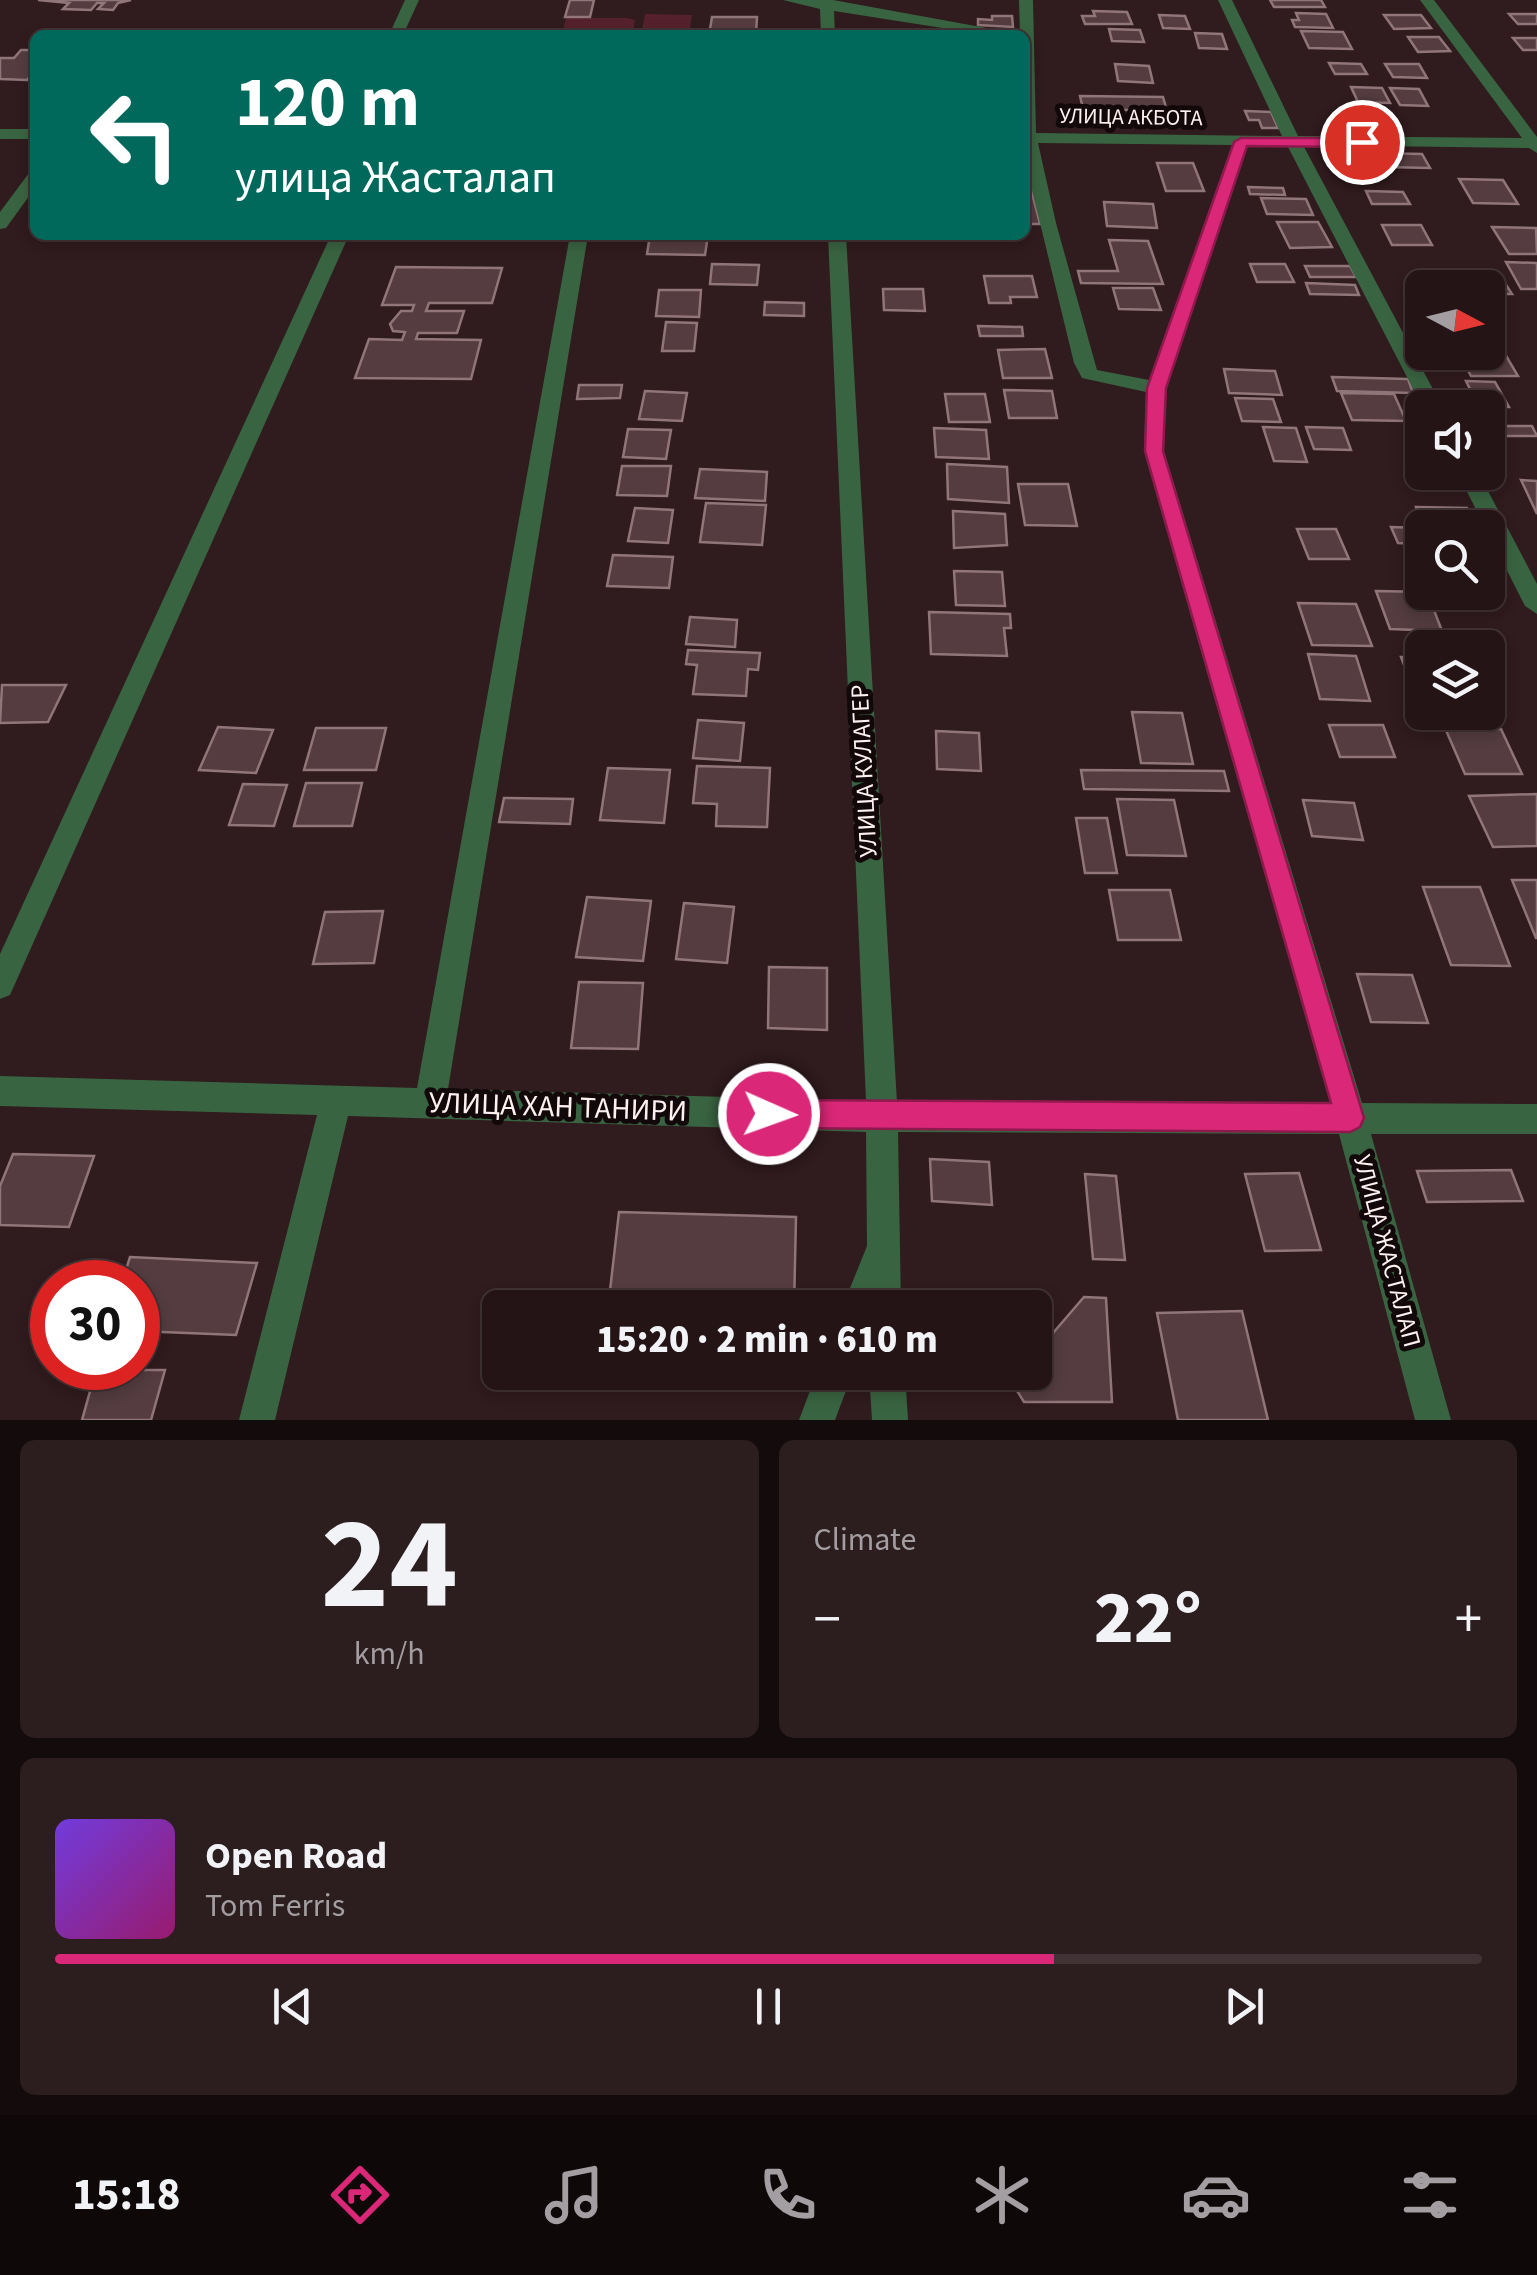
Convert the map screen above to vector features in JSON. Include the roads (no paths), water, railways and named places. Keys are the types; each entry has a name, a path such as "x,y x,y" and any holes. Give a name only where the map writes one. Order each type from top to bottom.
{"street":[{"path":"398,30 412,0"},
{"path":"790,0 826,2 988,30"},
{"path":"1024,30 1026,0"},
{"path":"1225,0 1293,142 1424,390"},
{"path":"1427,0 1536,145"},
{"path":"826,2 828,30"},
{"path":"0,134 30,134"},
{"name":"УЛИЦА АКБОТА","path":"1030,138 1536,145"},
{"name":"УЛИЦА ЖАСТАЛАП","path":"1241,142 1156,388 1154,451 1350,1118 1434,1420"},
{"path":"1030,149 1089,374 1156,388"},
{"path":"0,224 30,184"},
{"path":"0,986 338,240"},
{"path":"430,1103 578,240"},
{"name":"УЛИЦА КУЛАГЕР","path":"837,240 882,1117 883,1290"},
{"path":"1476,490 1537,606"},
{"name":"УЛИЦА ХАН ТАНИРИ","path":"0,1091 882,1117 1537,1119"},
{"path":"258,1420 336,1101"},
{"path":"866,1290 881,1250"},
{"path":"817,1420 828,1390"},
{"path":"889,1390 890,1420"}]}
